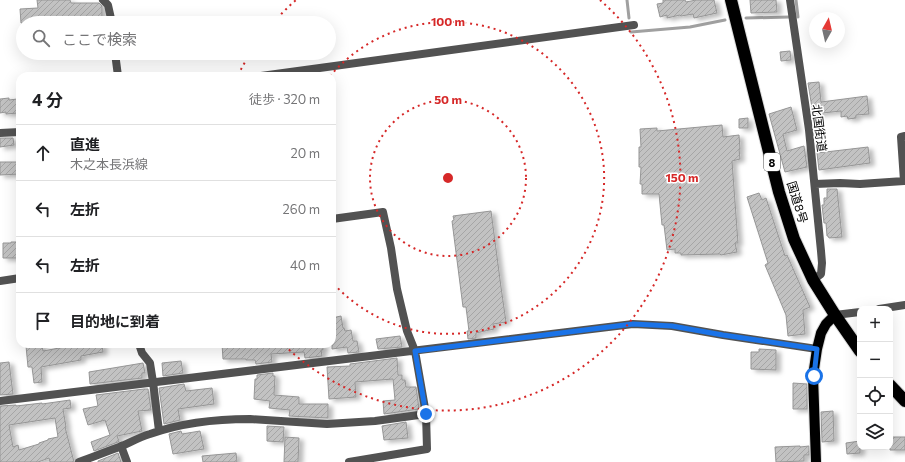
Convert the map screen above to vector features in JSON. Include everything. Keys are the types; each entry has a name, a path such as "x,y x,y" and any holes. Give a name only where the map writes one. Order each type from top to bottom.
{"highway":[{"name":"国道8号","path":"731,0 785,210 794,239 813,280 857,347"},
{"path":"893,389 905,401"}],"main road":[{"path":"816,462 814,376 817,349 826,324 835,315"}],"street":[{"path":"103,0 108,5 110,16"},
{"name":"北国街道","path":"790,0 809,130 822,263 821,274 813,280"},
{"path":"290,72 634,25"},
{"path":"116,60 117,72"},
{"path":"0,134 16,132"},
{"path":"815,184 904,182 901,137 905,136"},
{"path":"336,218 383,212 391,248 397,289 407,331 415,351 426,414 427,449 349,462"},
{"path":"0,281 16,279"},
{"path":"893,307 905,305"},
{"path":"835,315 857,312"},
{"path":"0,401 633,324 672,326 817,349"},
{"path":"140,348 142,353 150,363 159,431"},
{"path":"79,462 148,434 207,421 250,419 327,424 375,421 426,414"},
{"path":"121,446 127,462"}],"building":[{"path":"37,0 70,0 71,3 99,3 102,6 102,16 20,16 20,9 38,8"},
{"path":"663,0 685,0 686,2 696,0 714,0 717,13 694,18 693,14 667,18 667,15 660,17 657,4 663,3"},
{"path":"750,0 776,0 777,12 751,13"},
{"path":"790,51 791,60 781,61 780,52"},
{"path":"819,82 821,102 867,96 869,114 856,115 856,118 848,119 847,116 841,117 841,111 813,114 808,83"},
{"path":"0,99 16,99 16,113 0,113"},
{"path":"791,107 797,130 783,134 787,151 804,146 807,167 785,172 769,114"},
{"path":"748,118 748,128 739,128 739,119"},
{"path":"722,125 723,137 739,135 740,159 732,161 738,243 735,243 737,252 721,255 681,255 681,253 675,253 675,249 667,250 664,225 662,225 659,194 642,194 642,184 640,184 641,167 639,167 639,147 641,147 640,129 657,128 657,131"},
{"path":"0,138 13,138 14,145 0,147"},
{"path":"868,147 870,163 819,170 817,153"},
{"path":"0,162 16,162 16,174 0,175"},
{"path":"827,189 837,189 842,237 829,238 827,236 822,205 824,205 824,198 827,198"},
{"path":"759,193 762,200 766,198 785,256 787,255 810,307 803,310 805,334 788,336 786,315 765,265 768,263 747,197"},
{"path":"491,211 506,322 493,324 494,329 476,333 476,338 468,339 467,331 469,331 466,307 463,307 452,221 454,220 453,216"},
{"path":"16,242 16,258 3,258 3,243"},
{"path":"341,316 345,331 351,330 353,341 357,341 359,352 348,353 347,347 332,349 336,348 336,317"},
{"path":"400,336 402,347 378,349 376,339"},
{"path":"26,348 42,348 43,351 59,348 102,348 103,352 81,356 81,360 41,367 42,382 34,383 32,367 28,367"},
{"path":"222,348 323,348 323,350 321,350 322,356 305,358 304,352 271,354 272,362 256,364 255,360 223,359"},
{"path":"759,349 776,350 776,370 751,369 751,352 759,352"},
{"path":"397,358 398,375 402,375 402,380 405,380 406,387 416,387 419,409 384,414 383,401 395,400 393,379 355,382 356,397 329,399 327,367 350,366 350,364"},
{"path":"181,361 183,373 163,376 162,363"},
{"path":"9,362 13,394 0,395 0,363"},
{"path":"143,363 145,373 142,373 142,378 90,384 89,372"},
{"path":"273,373 273,376 275,376 274,395 299,397 299,404 328,404 328,418 289,416 290,410 269,408 270,401 254,399 255,379 257,379 257,375"},
{"path":"793,383 807,384 807,409 793,409"},
{"path":"184,384 186,391 212,388 214,404 178,409 180,420 164,424 159,388"},
{"path":"148,389 151,410 138,411 142,431 117,436 118,442 94,451 91,442 110,435 105,420 88,425 83,409 98,406 96,395"},
{"path":"70,400 71,408 63,409 65,427 74,462 50,462 49,458 38,462 0,462 0,406 42,404","holes":["55,418 58,437 48,439 39,444 19,450 18,445 13,447 9,425"]},
{"path":"833,411 834,441 822,442 821,412"},
{"path":"406,422 408,438 384,440 382,426"},
{"path":"267,426 284,427 283,442 267,441"},
{"path":"181,431 182,434 200,431 204,449 173,454 169,434"},
{"path":"285,437 299,438 298,462 284,462"},
{"path":"893,437 905,437 905,450 893,450"},
{"path":"857,441 857,450 860,450 860,453 847,454 846,443"},
{"path":"809,446 809,455 804,455 804,461 776,462 775,447"},
{"path":"118,453 121,462 98,462 98,461"},
{"path":"236,453 237,462 203,462 202,456"}],"waterway":[{"path":"627,0 629,18"},
{"path":"796,0 798,17"},
{"path":"746,18 789,17"},
{"path":"631,32 690,27 725,20"}],"route":[{"path":"426,414 415,351 633,324 672,326 817,349 814,376"}]}
